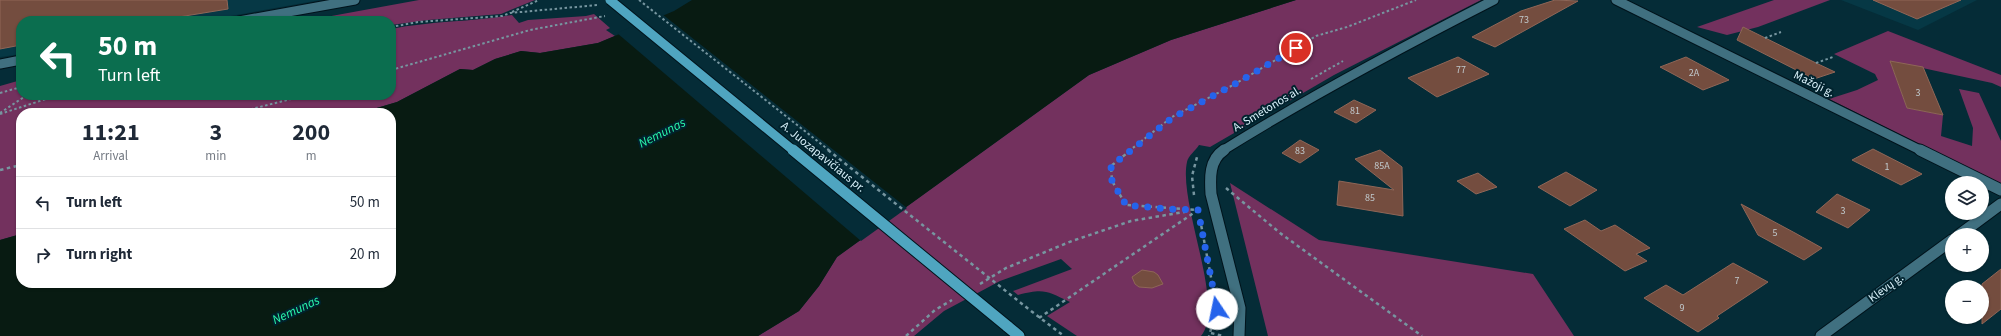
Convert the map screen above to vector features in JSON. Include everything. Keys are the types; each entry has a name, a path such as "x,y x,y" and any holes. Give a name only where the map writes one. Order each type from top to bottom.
{"main road":[{"name":"A. Juozapavičiaus pr.","path":"606,2 1019,336"}],"street":[{"path":"267,16 355,0"},
{"name":"A. Smetonos al.","path":"1239,336 1240,308 1211,194 1210,174 1216,157 1259,128 1388,54 1494,0"},
{"name":"Mažoji g.","path":"1616,0 2001,190"},
{"path":"0,64 16,61"},
{"path":"1968,228 2001,204"},
{"name":"Klevų g.","path":"1821,336 1945,245"}],"path":[{"path":"396,26 418,22 502,16 538,0"},
{"path":"639,0 1039,318 1064,336"},
{"path":"1198,210 1126,205 1112,181 1111,166 1172,118 1235,84 1316,36 1347,27 1416,0"},
{"path":"510,13 576,8 606,2"},
{"path":"396,69 530,30 610,14"},
{"path":"1765,38 1781,32"},
{"path":"1816,63 1832,57"},
{"path":"1309,81 1348,59"},
{"path":"0,93 16,88"},
{"path":"0,114 20,100"},
{"path":"18,108 43,100"},
{"path":"255,108 286,100"},
{"path":"0,114 16,109"},
{"path":"1195,197 1191,185 1194,164 1201,150"},
{"path":"0,170 16,166"},
{"path":"1210,174 1280,233 1422,336"},
{"path":"1196,203 1217,309 1210,335 1223,336"},
{"path":"1039,318 1198,210"},
{"path":"974,287 1006,268 1072,241 1131,221 1198,210"},
{"path":"906,336 935,310 954,299"}],"shaded area":[{"path":"0,0 320,0 231,16 16,16 16,55 0,57"},
{"path":"419,0 535,0 501,14 396,24 396,16 331,16"},
{"path":"1296,0 1481,0 1334,75 1210,147 1199,145 1190,155 1187,162 1186,180 1208,302 1207,322 1201,336 1077,336 1047,316 1070,302 1056,295 1040,291 1018,295 1013,291 1072,269 1061,259 1000,281 944,311 914,336 758,336 799,311 819,286 837,257 1089,75 1171,40"},
{"path":"1774,0 1830,0 1758,27 1727,35 1697,27"},
{"path":"1841,0 1977,0 1918,30"},
{"path":"594,14 610,28 606,30 615,36 598,43 540,53 521,51 495,59 473,70 460,69 397,102 377,108 16,108 16,235 0,240 0,86 16,81 16,100 396,100 396,28 512,15 519,23 528,20 586,16"},
{"path":"1888,31 2001,75 2001,87 1992,83 1890,61 1907,108 1943,115 1941,136 1972,146 1973,128 1959,89 1979,93 2001,141 2001,185 1989,179 1989,176 1983,176 1829,99 1857,90 1878,80 1875,74 1834,54"},
{"path":"1230,183 1319,240 1533,274 1574,336 1268,336"}],"water":[{"name":"Nemunas","path":"692,0 1296,0 1171,40 1089,75 837,257 819,286 799,311 758,336 0,336 0,240 16,235 16,288 396,288 396,108 377,108 397,102 460,69 473,70 495,59 521,51 540,53 598,43 674,11"}],"pier":[{"path":"662,14 907,208 861,241 617,33"}],"building":[{"path":"0,0 227,0 228,9 185,16 16,16 16,46 0,49"},
{"path":"1555,0 1578,1 1495,47 1472,37 1521,11"},
{"path":"1873,0 1961,0 1917,19"},
{"path":"1743,27 1835,72 1814,79 1737,40"},
{"path":"1458,57 1489,74 1437,97 1408,78"},
{"path":"1686,57 1729,80 1703,90 1660,67"},
{"path":"1890,61 1923,67 1943,115 1907,108"},
{"path":"1354,100 1376,110 1356,123 1334,112"},
{"path":"1300,140 1319,150 1300,163 1282,153"},
{"path":"1873,149 1922,174 1901,185 1852,160"},
{"path":"1380,150 1402,167 1403,216 1337,205 1339,181 1394,190 1355,159"},
{"path":"1566,172 1597,190 1570,206 1538,187"},
{"path":"1478,173 1497,187 1476,194 1457,181"},
{"path":"1837,194 1870,210 1848,228 1816,212"},
{"path":"1741,204 1822,248 1804,260 1758,235"},
{"path":"1585,220 1601,231 1615,225 1650,248 1636,254 1647,261 1625,271 1564,229"},
{"path":"1733,263 1768,282 1717,316 1719,318 1698,332 1644,298 1666,285 1683,295"},
{"path":"2001,269 2001,309 1989,318 1989,280 1987,280"},
{"path":"1142,270 1154,272 1158,275 1163,284 1152,288 1139,287 1135,284 1132,277"}],"route":[{"path":"1217,309 1198,210 1126,205 1112,181 1111,166 1172,118 1235,84 1296,48"}]}
